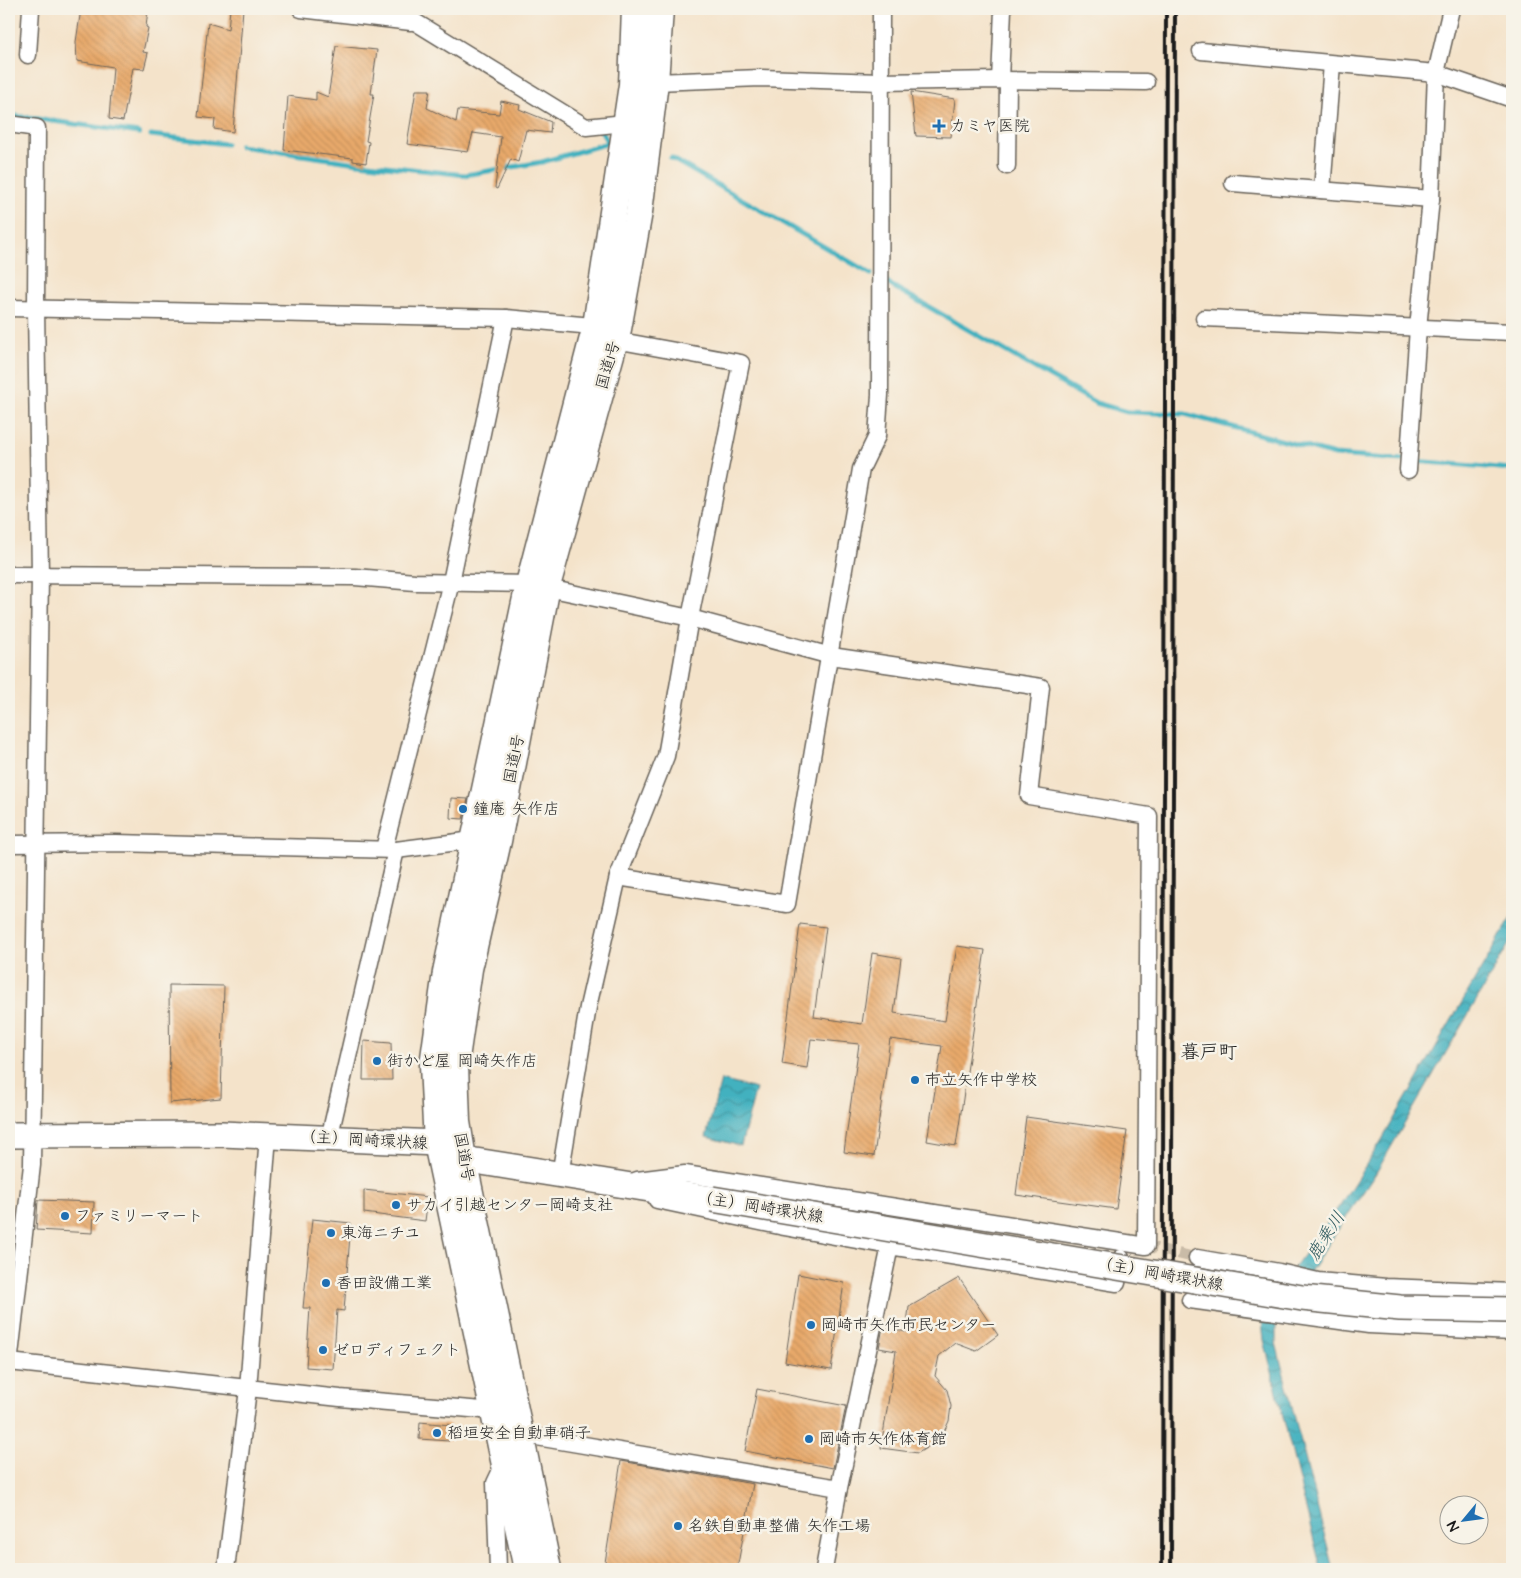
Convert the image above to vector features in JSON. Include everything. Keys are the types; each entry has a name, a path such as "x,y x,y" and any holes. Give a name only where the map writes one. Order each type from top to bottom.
{"highway":[{"name":"国道1号","path":"610,332 625,123 632,85 635,9"},
{"name":"国道1号","path":"548,1569 463,1159 458,1122 455,1065 487,839 538,585 610,332 639,212 655,82 660,9"},
{"name":"国道1号","path":"487,839 446,972 433,1065 437,1143 527,1569"}],"main road":[{"name":"（主）岡崎環状線","path":"20,1135 268,1136 437,1143 463,1159 1302,1298 1400,1308 1512,1310"}],"street":[{"path":"28,55 31,9"},
{"path":"301,9 416,22"},
{"path":"394,9 586,128 625,123"},
{"path":"618,877 787,904 831,656 861,469 877,436 880,395 881,9"},
{"path":"1003,9 1007,166"},
{"path":"1408,470 1418,328 1431,199 1436,73 1451,9"},
{"path":"1201,51 1436,73 1512,99"},
{"path":"1322,190 1332,64"},
{"path":"655,82 761,78 880,82 1146,82"},
{"path":"9,124 37,128 36,308 40,575 37,845 20,1135 32,1165 16,1225 9,1363 248,1389 494,1411"},
{"path":"1233,182 1431,199"},
{"path":"9,308 506,318 610,332 741,363 690,618 666,756 618,877 588,1007 560,1175"},
{"path":"329,1140 506,318"},
{"path":"1204,318 1512,332"},
{"path":"9,575 355,578 415,582 538,585 690,618 831,656 1041,687 1029,796 1149,816 1146,1246 685,1174 610,1184"},
{"path":"9,844 116,844 390,850 487,839"},
{"path":"226,1569 248,1389 268,1136"},
{"path":"610,1184 670,1205 890,1246 1116,1283 1123,1242"},
{"path":"824,1569 839,1488 890,1246"},
{"path":"1196,1258 1279,1272 1318,1281 1386,1287 1512,1292"},
{"path":"1306,1317 1318,1281"},
{"path":"1190,1300 1369,1325 1512,1332"},
{"path":"519,1434 839,1488"},
{"path":"498,1569 495,1483 504,1464"}],"water":[{"name":"鹿乗川","path":"1512,916 1512,939 1376,1173 1276,1323 1276,1343 1333,1569 1321,1569 1264,1340 1261,1313 1340,1205 1380,1143"},
{"path":"721,1080 756,1089 741,1146 706,1137"}],"building":[{"path":"81,9 148,9 146,27 148,28 143,52 148,53 144,69 133,68 123,121 109,119 113,67 77,61 76,42"},
{"path":"230,9 243,9 233,132 214,129 215,119 198,117 208,23 228,29"},
{"path":"336,46 377,50 371,94 374,94 366,141 369,142 366,163 353,161 353,158 284,150 288,96 316,100 316,92 328,97"},
{"path":"416,90 430,90 427,108 456,122 458,110 499,114 501,101 520,105 519,109 551,122 550,133 526,130 518,162 511,159 497,189 495,188 501,137 473,133 468,152 407,144"},
{"path":"911,92 955,99 951,137 916,136"},
{"name":"鐘庵 矢作店","path":"451,798 468,799 463,819 450,818"},
{"path":"800,924 826,927 814,1017 862,1024 872,953 901,958 894,1013 945,1021 957,946 985,950 956,1146 927,1141 942,1046 890,1039 874,1156 844,1152 859,1044 811,1039 807,1068 782,1064"},
{"path":"169,985 224,986 221,1098 170,1103"},
{"name":"街かど屋 岡崎矢作店","path":"364,1041 391,1043 392,1080 363,1080"},
{"path":"1026,1117 1127,1131 1116,1209 1016,1195"},
{"path":"364,1190 428,1197 425,1221 364,1213"},
{"name":"ファミリーマート","path":"38,1200 94,1202 93,1233 36,1230"},
{"path":"312,1219 351,1223 344,1311 337,1310 333,1369 306,1367 310,1308 303,1308"},
{"path":"798,1274 844,1283 831,1370 785,1362"},
{"path":"959,1278 998,1335 976,1351 955,1343 939,1356 935,1376 947,1390 951,1406 949,1421 943,1434 918,1453 881,1448 896,1351 879,1348 883,1327 906,1332 909,1307"},
{"path":"757,1389 846,1406 833,1468 745,1451"},
{"path":"420,1422 450,1425 449,1441 419,1439"},
{"name":"名鉄自動車整備 矢作工場","path":"621,1461 753,1484 737,1569 604,1569"}],"waterway":[{"path":"9,115 139,133"},
{"path":"240,146 350,162 465,175 542,162 608,143 601,130"},
{"path":"151,135 226,144"},
{"path":"671,158 871,274"},
{"path":"887,283 1096,403 1127,412 1185,414 1335,455 1402,460"},
{"path":"1414,461 1512,469"}],"tunnel":[{"path":"1146,1246 1197,1258"}],"railway":[{"path":"1162,1569 1166,9"},
{"path":"1171,1569 1175,9"}],"place":[{"name":"カミヤ医院","path":"939,126"},
{"name":"鐘庵 矢作店","path":"463,809"},
{"name":"街かど屋 岡崎矢作店","path":"377,1061"},
{"name":"市立矢作中学校","path":"915,1080"},
{"name":"サカイ引越センター岡崎支社","path":"396,1205"},
{"name":"ファミリーマート","path":"65,1216"},
{"name":"東海ニチユ","path":"331,1233"},
{"name":"香田設備工業","path":"326,1283"},
{"name":"岡崎市矢作市民センター","path":"811,1325"},
{"name":"ゼロディフェクト","path":"323,1350"},
{"name":"稻垣安全自動車硝子","path":"437,1433"},
{"name":"岡崎市矢作体育館","path":"809,1439"},
{"name":"名鉄自動車整備 矢作工場","path":"678,1526"}],"district":[{"name":"暮戸町","path":"1209,1052"}]}
